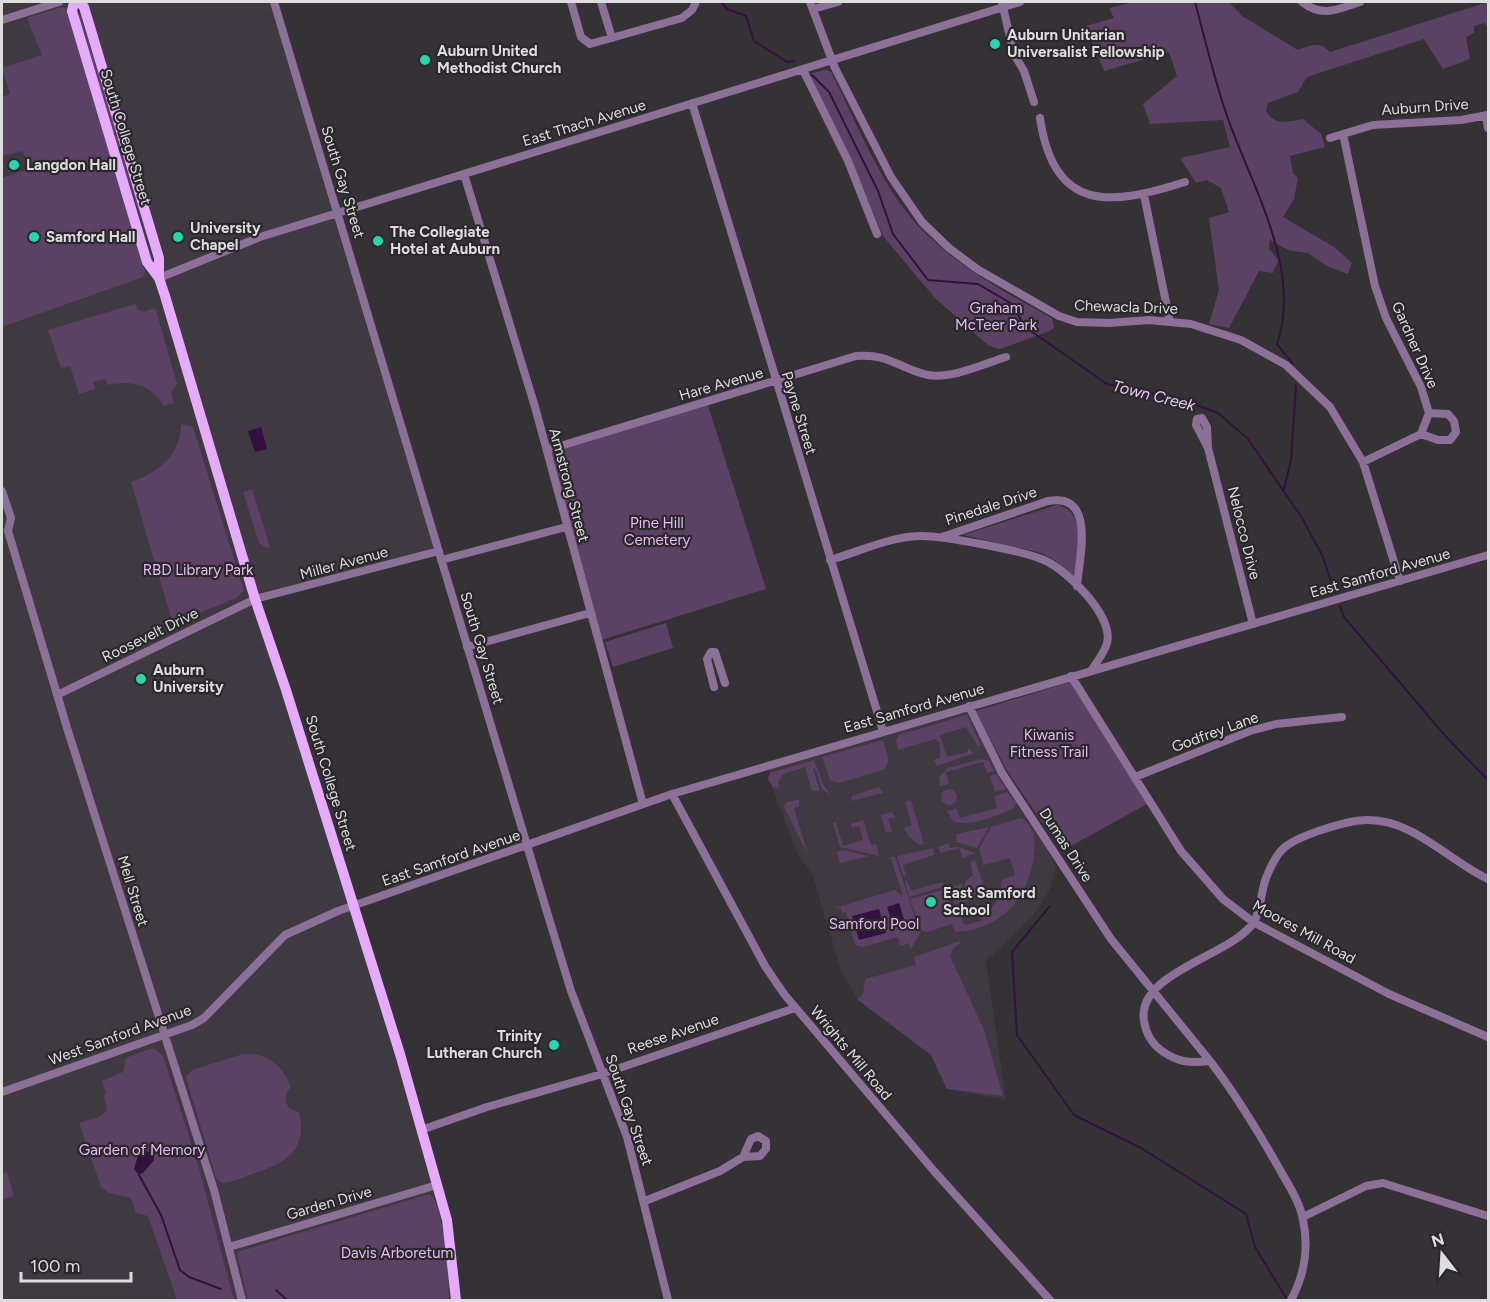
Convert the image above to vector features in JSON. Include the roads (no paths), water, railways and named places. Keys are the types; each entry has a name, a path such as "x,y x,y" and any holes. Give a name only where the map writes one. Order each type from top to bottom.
{"main road":[{"name":"South College Street","path":"74,2 72,11 147,262 159,278"},
{"name":"South College Street","path":"79,2 84,7 159,258 159,278 255,600 286,690 422,1131 452,1245 456,1300"}],"street":[{"path":"2,20 59,2"},
{"name":"South Gay Street","path":"274,2 571,991 627,1137 645,1201 668,1300"},
{"path":"572,2 585,43 612,38 682,18 692,10 696,2"},
{"path":"602,2 612,38"},
{"path":"812,5 838,2"},
{"name":"East Thach Avenue","path":"159,278 260,237 803,70 1002,4 1020,2"},
{"path":"1302,2 1311,8 1327,13 1360,2"},
{"path":"1002,4 1014,54 1024,71 1034,102"},
{"name":"Chewacla Drive","path":"812,5 831,60 908,206 949,248 977,269 1044,308 1077,322 1170,322 1219,331 1264,351 1286,365 1330,407 1363,462 1400,581"},
{"path":"803,70 848,160 877,234"},
{"name":"Payne Street","path":"692,103 883,731"},
{"path":"1487,115 1488,128"},
{"name":"Auburn Drive","path":"1330,138 1373,124 1461,120 1487,115"},
{"path":"1040,118 1043,136 1053,164 1063,178 1077,189 1092,196 1109,200 1144,195 1185,182"},
{"name":"Gardner Drive","path":"1343,134 1376,286 1386,318 1421,387 1429,413 1421,434"},
{"name":"Armstrong Street","path":"464,174 547,450 566,527 643,804"},
{"path":"1144,195 1170,322"},
{"name":"Hare Avenue","path":"547,450 856,356 883,356 930,375 947,374 1006,357"},
{"path":"1363,462 1421,434 1438,440 1450,440 1456,432 1454,421 1448,414 1429,413"},
{"name":"Nelocco Drive","path":"1208,447 1253,624"},
{"name":"Mell Street","path":"2,491 11,518 8,531 229,1247 242,1300"},
{"name":"Pinedale Drive","path":"941,537 1048,501 1065,501 1072,505 1081,518 1077,586"},
{"name":"Miller Avenue","path":"255,600 566,527"},
{"name":"Pinedale Drive","path":"830,560 911,537 941,537 1044,560 1077,586 1107,622 1107,643 1091,671"},
{"name":"East Samford Avenue","path":"353,906 672,794 1488,555"},
{"name":"Roosevelt Drive","path":"57,695 255,600"},
{"path":"467,647 590,613"},
{"path":"714,687 707,659 711,652 716,652 725,683"},
{"name":"Moores Mill Road","path":"1071,676 1181,851 1205,881 1234,908 1254,922 1389,994 1488,1037"},
{"name":"Dumas Drive","path":"969,706 1002,773 1111,939 1152,993 1210,1061 1249,1115 1294,1194 1303,1217 1306,1245 1304,1263 1291,1300"},
{"name":"Godfrey Lane","path":"1136,777 1250,731 1294,721 1342,717"},
{"name":"Wrights Mill Road","path":"672,794 765,966 795,1008 934,1172 1047,1297"},
{"path":"1210,1061 1183,1063 1160,1050 1149,1037 1143,1014 1144,1006 1152,993 1168,979 1233,939 1254,922 1266,877 1285,847 1300,839 1365,820 1390,823 1409,831 1488,879"},
{"name":"West Samford Avenue","path":"2,1092 164,1036 204,1018 285,935 315,920 353,906"},
{"name":"Reese Avenue","path":"422,1131 487,1107 602,1074 795,1008"},
{"path":"645,1201 720,1172 743,1157"},
{"path":"1303,1217 1366,1186 1383,1183 1488,1216"},
{"name":"Garden Drive","path":"229,1247 437,1185"},
{"path":"1036,1300 1047,1297"}],"waterway":[{"name":"Town Creek","path":"721,2 727,9 746,16 754,41 787,62 794,61"},
{"path":"1195,2 1222,102 1271,228 1284,287 1283,316 1277,344 1293,364"},
{"name":"Town Creek","path":"812,75 829,92 878,191 893,234 928,280 978,284 1012,304 1025,327 1107,384 1181,399 1218,413 1248,439 1302,518 1322,555 1335,593"},
{"path":"1284,489 1291,460 1296,385"},
{"name":"Town Creek","path":"1340,606 1344,617 1448,739 1488,780"},
{"path":"1050,906 1012,952 1017,1035 1074,1115 1141,1148 1246,1214 1255,1247 1286,1298"},
{"path":"139,1175 161,1215 180,1270 189,1277 221,1289"},
{"path":"276,1290 287,1300"}],"place":[{"name":"Auburn Unitarian Universalist Fellowship","path":"995,44"},
{"name":"Auburn United Methodist Church","path":"425,60"},
{"name":"Langdon Hall","path":"14,165"},
{"name":"Samford Hall","path":"34,237"},
{"name":"University Chapel","path":"178,237"},
{"name":"The Collegiate Hotel at Auburn","path":"378,241"},
{"name":"Auburn University","path":"141,679"},
{"name":"East Samford School","path":"931,902"},
{"name":"Trinity Lutheran Church","path":"554,1045"}],"park label":[{"name":"Graham McTeer Park","path":"996,316"},
{"name":"Pine Hill Cemetery","path":"657,532"},
{"name":"RBD Library Park","path":"198,570"},
{"name":"Kiwanis Fitness Trail","path":"1049,744"},
{"name":"Samford Pool","path":"874,924"},
{"name":"Garden of Memory","path":"142,1150"},
{"name":"Davis Arboretum","path":"397,1253"}]}
